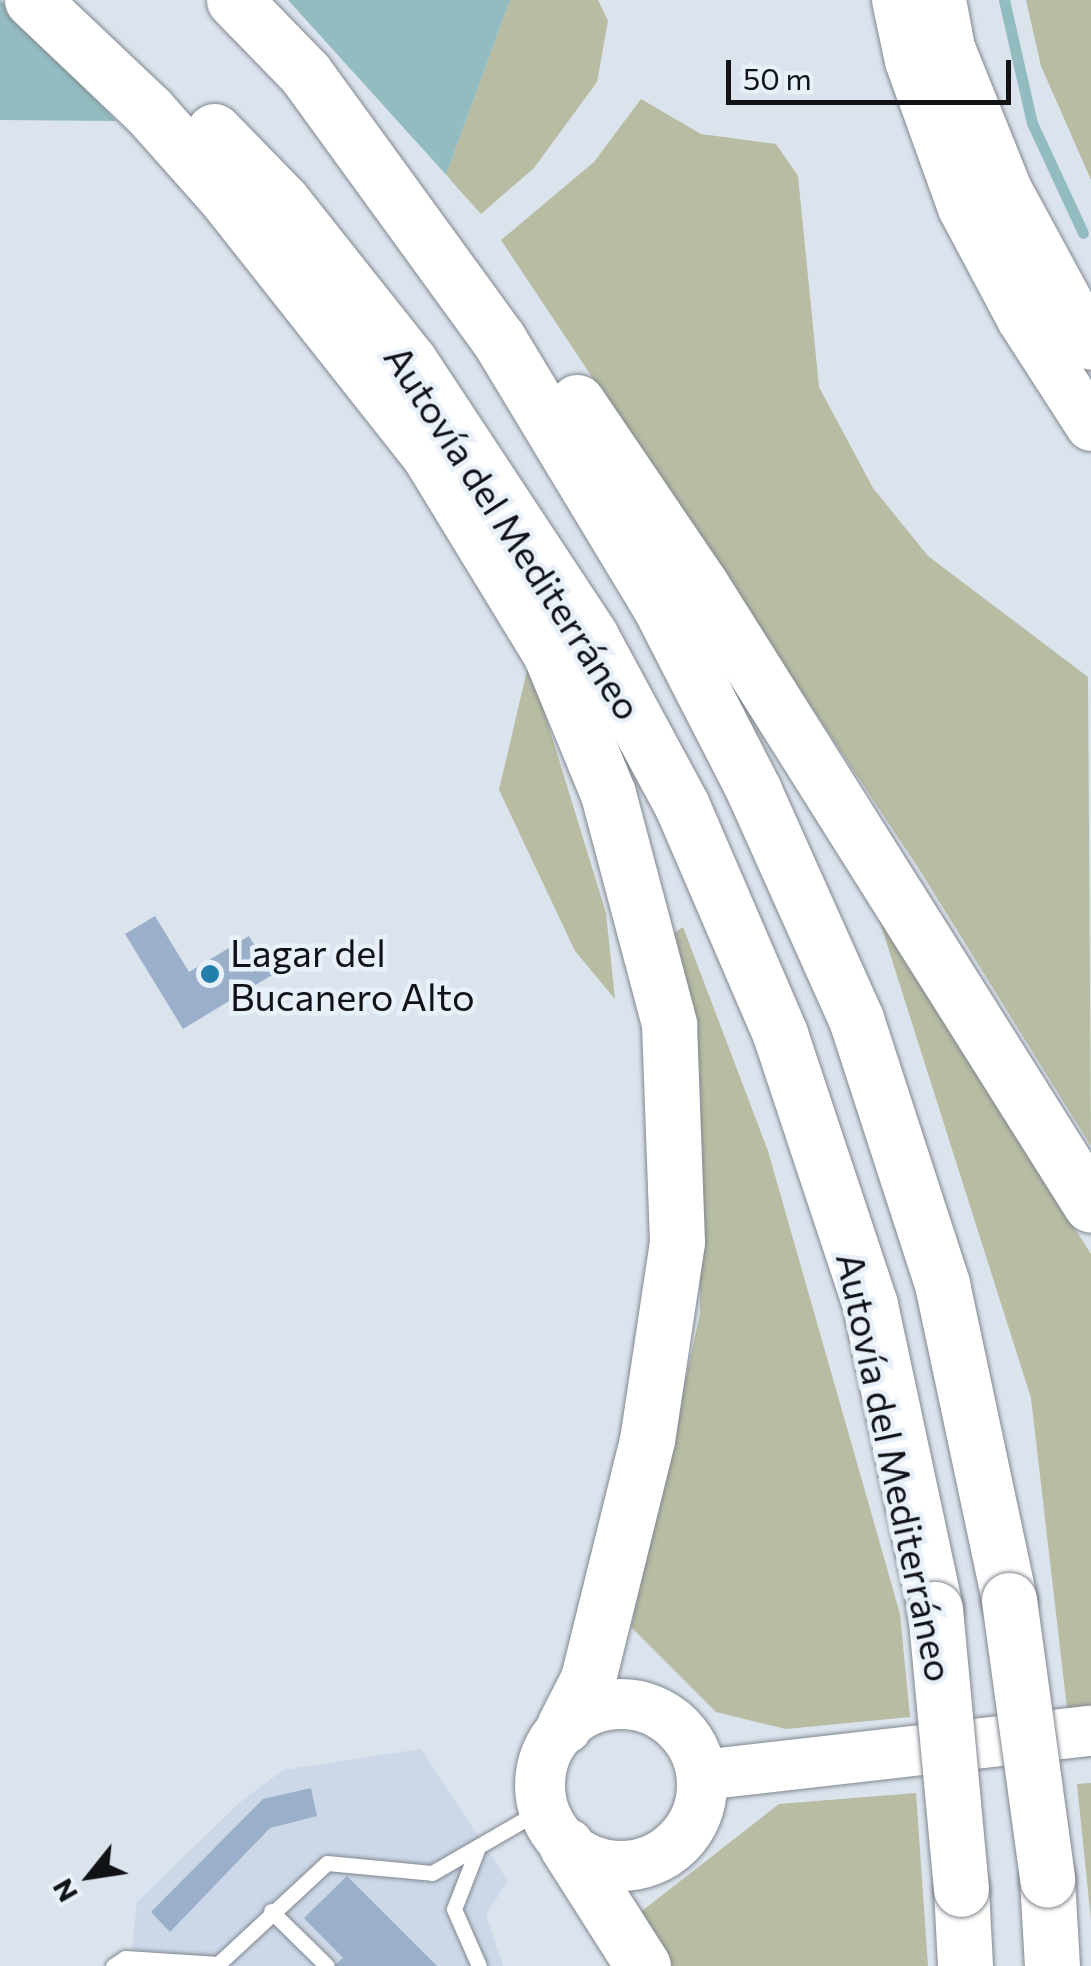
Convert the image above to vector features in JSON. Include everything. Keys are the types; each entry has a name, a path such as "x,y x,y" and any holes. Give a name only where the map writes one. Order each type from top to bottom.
{"highway":[{"path":"32,0 149,111 320,309 570,644 669,1024 677,1242 647,1440 588,1678 564,1726"},
{"name":"Autovía del Mediterráneo","path":"86,0 282,202 410,362 570,644 682,806 780,1034 870,1305 934,1609 966,1966"},
{"name":"Autovía del Mediterráneo","path":"234,0 305,72 680,595 754,792 856,1019 942,1284 1009,1600 1046,1879 1052,1966"},
{"path":"680,595 1091,1205"},
{"path":"555,1827 643,1966"}],"main road":[{"path":"897,0 910,61 963,208 1022,319 1091,426"},
{"path":"940,0 950,48 1006,190 1091,345"},
{"path":"606,1704 656,1710 692,1744 702,1775 695,1820 659,1858 608,1866 555,1827 542,1764 564,1726 606,1704"},
{"path":"702,1775 1091,1731"}],"lane":[{"path":"114,1966 124,1958 217,1965 327,1862 432,1873 477,1850 555,1827"},
{"path":"477,1850 454,1909 479,1966"},
{"path":"271,1911 327,1966"}],"shaded area":[{"path":"0,0 510,0 446,175 293,177 117,121 0,120"},
{"path":"510,0 598,0 608,21 597,82 534,168 481,214 446,175"},
{"path":"1026,0 1091,0 1091,180 1041,66"},
{"path":"641,99 701,134 776,144 798,176 819,387 873,488 928,556 1088,677 1091,1146 919,869 501,240 594,162"},
{"path":"529,662 606,913 615,999 575,951 499,790"},
{"path":"878,916 1091,1254 1091,1706 1067,1708 1031,1398"},
{"path":"683,927 768,1151 900,1614 910,1717 786,1729 716,1712 631,1627 700,1314 698,1100 670,936"},
{"path":"421,1749 508,1881 486,1914 503,1966 130,1966 137,1902 239,1803 283,1770"},
{"path":"1091,1783 1091,1920 1077,1784"},
{"path":"916,1793 928,1966 670,1966 638,1914 779,1804"}],"pier":[{"path":"0,0 288,0 450,179 292,182 123,128"}],"building":[{"name":"Lagar del Bucanero Alto","path":"155,916 189,972 249,936 272,975 183,1029 125,934"},
{"path":"311,1788 317,1816 270,1828 170,1932 151,1912 263,1799"},
{"path":"347,1876 437,1966 334,1966 343,1958 304,1918"}],"waterway":[{"path":"1004,0 1032,123 1083,233"}],"place":[{"name":"Lagar del Bucanero Alto","path":"210,974"}]}
